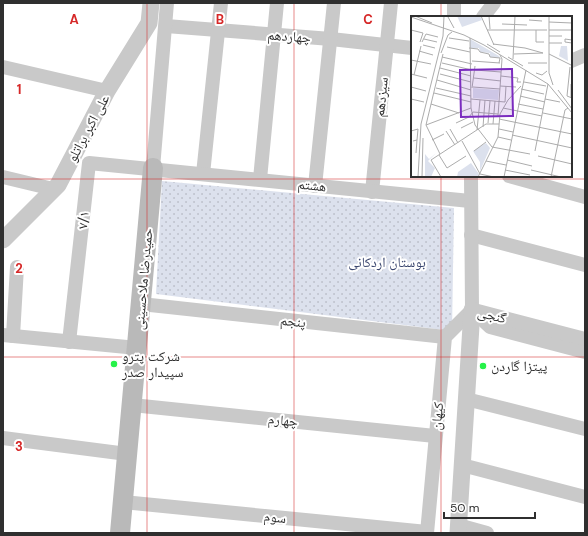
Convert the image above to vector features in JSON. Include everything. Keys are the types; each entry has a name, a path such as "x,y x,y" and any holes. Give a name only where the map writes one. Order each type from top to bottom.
{"main road":[{"name":"حمیدرضا ملاحسینی","path":"120,533 154,168"}],"street":[{"name":"علی اکبر براتلو","path":"3,240 58,185 107,91 149,23 151,3"},
{"path":"154,168 167,3"},
{"path":"203,174 222,3"},
{"path":"260,179 277,3"},
{"path":"315,186 334,3"},
{"name":"سیزدهم","path":"372,192 391,3"},
{"path":"454,3 454,16"},
{"path":"484,16 494,3"},
{"name":"چهاردهم","path":"166,26 331,39 411,48"},
{"path":"572,60 585,55"},
{"path":"3,67 107,91"},
{"name":"۷/۱","path":"69,342 89,163 154,168"},
{"name":"هشتم","path":"154,168 372,192 470,201"},
{"path":"3,177 53,189"},
{"name":"کیهان","path":"458,529 472,310 471,177"},
{"path":"513,177 585,197"},
{"path":"471,235 585,265"},
{"path":"17,267 8,336 137,348"},
{"name":"پنجم","path":"141,304 445,337"},
{"path":"445,337 472,310"},
{"name":"گنجی","path":"472,310 585,339"},
{"name":"گنجی","path":"472,310 490,327 585,352"},
{"name":"کیهان","path":"427,532 445,337"},
{"path":"466,399 585,429"},
{"name":"چهارم","path":"132,405 435,436"},
{"path":"3,438 127,454"},
{"path":"462,465 585,497"},
{"name":"سوم","path":"123,502 427,532"},
{"path":"458,529 487,533"}],"green space":[{"name":"بوستان اردکانی","path":"162,181 454,208 452,331 156,294"}],"place":[{"name":"شرکت پترو سپیدار صدر","path":"114,364"},
{"name":"پیتزا گاردن","path":"483,366"}]}
